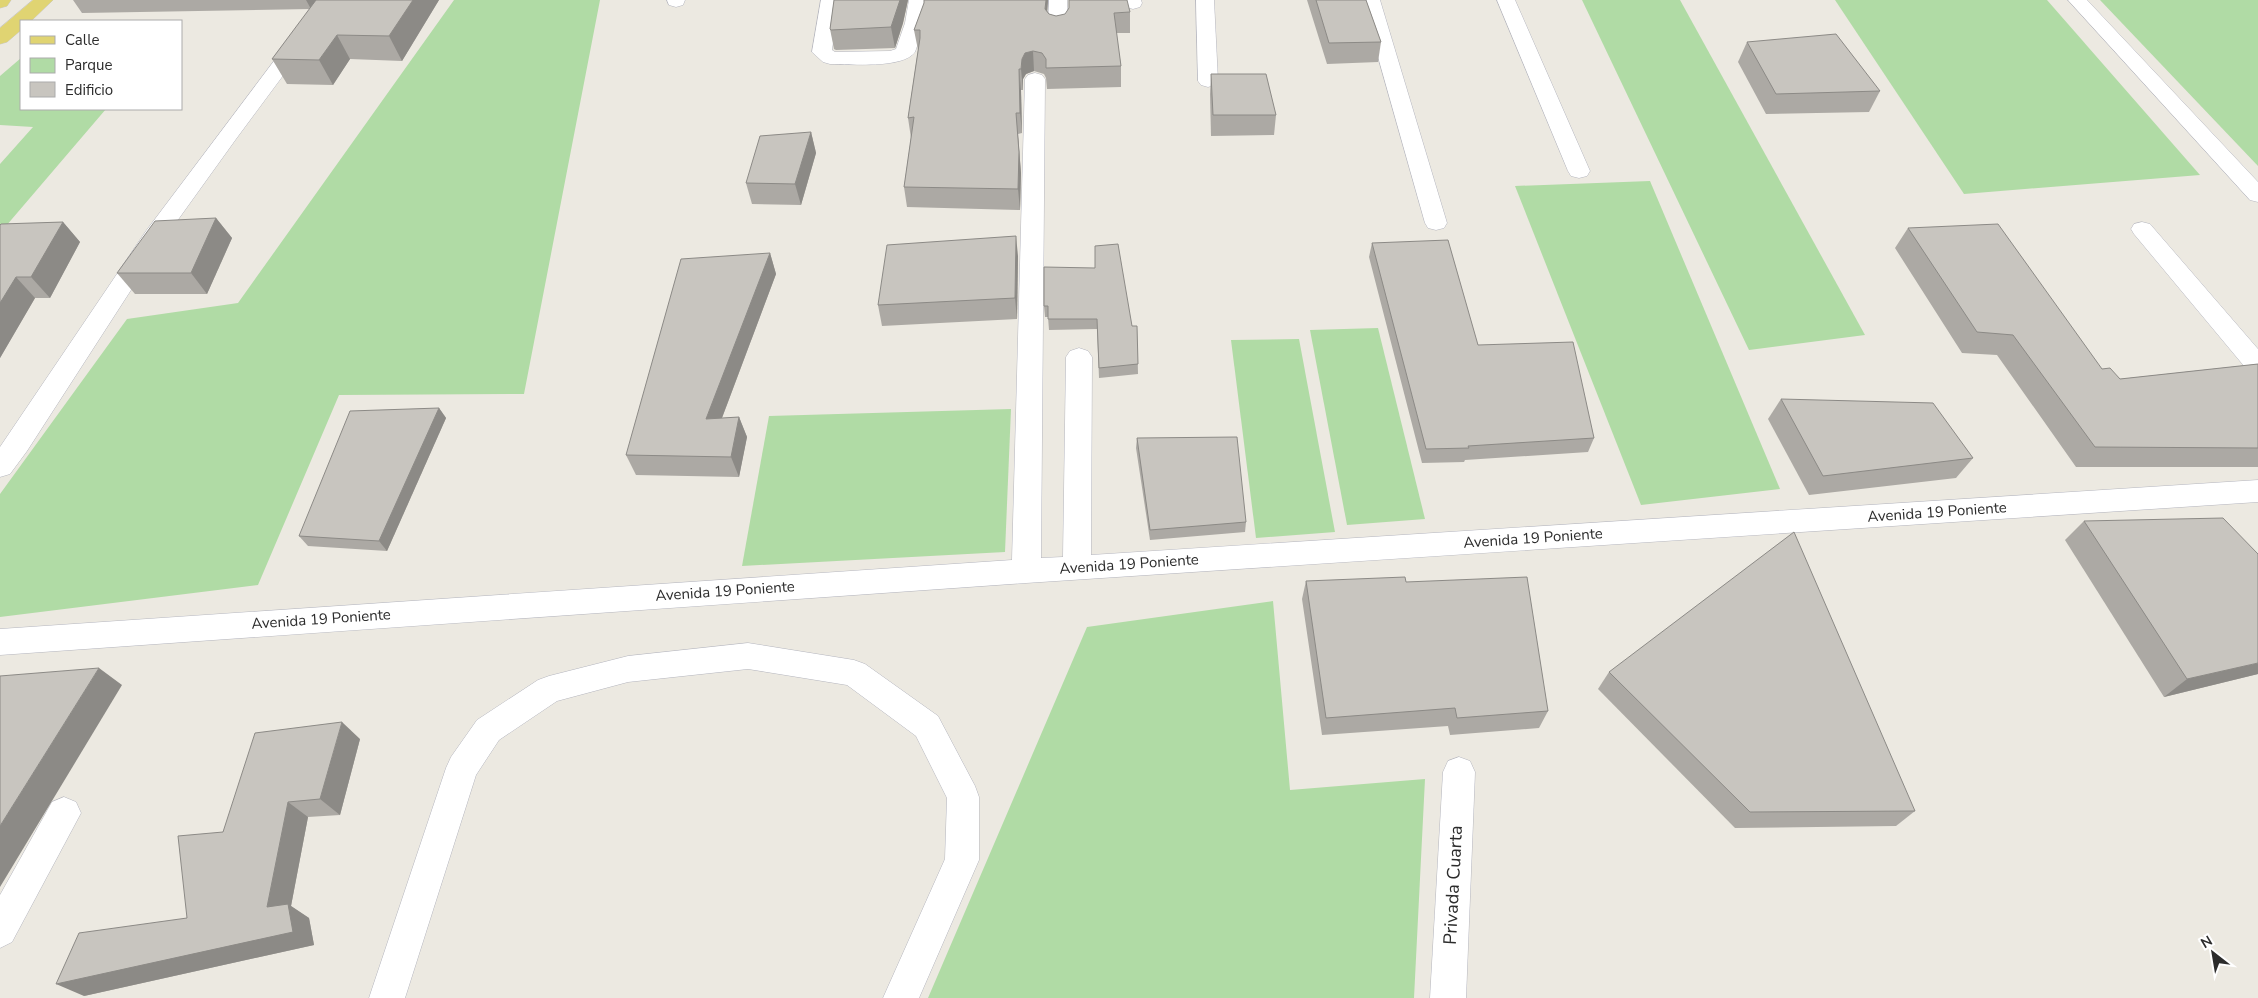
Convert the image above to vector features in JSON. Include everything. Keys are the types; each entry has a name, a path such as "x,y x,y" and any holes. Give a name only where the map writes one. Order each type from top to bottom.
{"main road":[{"path":"21,20 44,0"},
{"path":"0,38 20,21"}],"street":[{"path":"0,467 21,440 130,271 239,120 330,0"},
{"path":"830,0 822,52 830,58 893,58 905,52 915,23 918,0"},
{"path":"1058,0 1058,28"},
{"path":"1205,0 1208,80"},
{"path":"1371,0 1436,223"},
{"path":"1506,0 1578,171"},
{"path":"2077,0 2258,195"},
{"path":"1026,570 1035,80"},
{"path":"2142,230 2258,366"},
{"path":"1077,568 1079,357"},
{"name":"Avenida 19 Poniente","path":"0,642 1026,570 2258,491"},
{"path":"387,998 462,768 488,730 549,690 628,669 748,656 854,673 927,726 963,797 962,860 901,998"},
{"name":"Privada Cuarta","path":"1448,998 1459,772"},
{"path":"0,930 64,813"}],"green space":[{"path":"454,0 600,0 524,394 339,395 258,585 0,617 0,494 127,319 238,303"},
{"path":"1582,0 1680,0 1865,335 1749,350"},
{"path":"1835,0 2047,0 2200,175 1964,194"},
{"path":"2100,0 2258,0 2258,166"},
{"path":"20,59 20,110 105,110 0,233 0,164 33,127 0,125 0,76"},
{"path":"1650,181 1780,489 1641,505 1515,186"},
{"path":"1378,328 1425,519 1347,525 1310,330"},
{"path":"1299,339 1335,532 1256,538 1231,340"},
{"path":"1011,409 1005,552 742,566 769,416"},
{"path":"1273,601 1290,790 1425,779 1414,998 928,998 1087,627"}],"building":[{"path":"316,0 413,0 389,36 337,35 319,60 272,59"},
{"path":"834,0 900,0 891,27 831,30"},
{"path":"924,0 1046,0 1045,9 1049,14 1056,16 1065,14 1069,8 1069,0 1127,0 1130,12 1114,13 1121,66 1046,68 1046,59 1042,53 1033,51 1025,53 1021,69 1019,69 1020,113 1016,113 1019,152 1018,189 904,187 914,117 908,118 920,38 920,30 914,30"},
{"path":"1316,0 1366,0 1381,42 1329,43"},
{"path":"1836,34 1880,91 1776,94 1747,42"},
{"path":"1211,74 1266,74 1276,115 1213,115"},
{"path":"811,132 795,184 746,183 760,136"},
{"path":"216,218 191,273 117,273 155,221"},
{"path":"63,222 31,277 16,277 0,303 0,225"},
{"path":"1998,224 2102,369 2110,368 2120,379 2258,364 2258,448 2095,447 2013,335 1977,332 1908,228"},
{"path":"1016,236 1015,298 878,305 887,245"},
{"path":"1448,240 1478,345 1573,342 1594,438 1468,446 1469,448 1426,449 1372,243"},
{"path":"1118,244 1132,326 1137,326 1138,364 1099,368 1097,319 1048,319 1048,306 1044,306 1044,267 1095,268 1095,246"},
{"path":"770,253 706,419 739,417 731,457 626,455 681,259"},
{"path":"1781,399 1933,403 1973,458 1823,476"},
{"path":"439,408 379,541 299,536 350,411"},
{"path":"1237,437 1246,522 1150,530 1137,438"},
{"path":"2223,518 2258,554 2258,663 2187,679 2084,521"},
{"path":"1794,532 1915,811 1750,812 1609,672"},
{"path":"1405,577 1406,582 1527,577 1548,711 1457,718 1455,708 1326,718 1306,581"},
{"path":"99,668 0,826 0,676"},
{"path":"342,722 320,799 288,802 267,907 288,904 293,932 56,984 79,933 187,918 178,836 223,832 255,733"}]}
